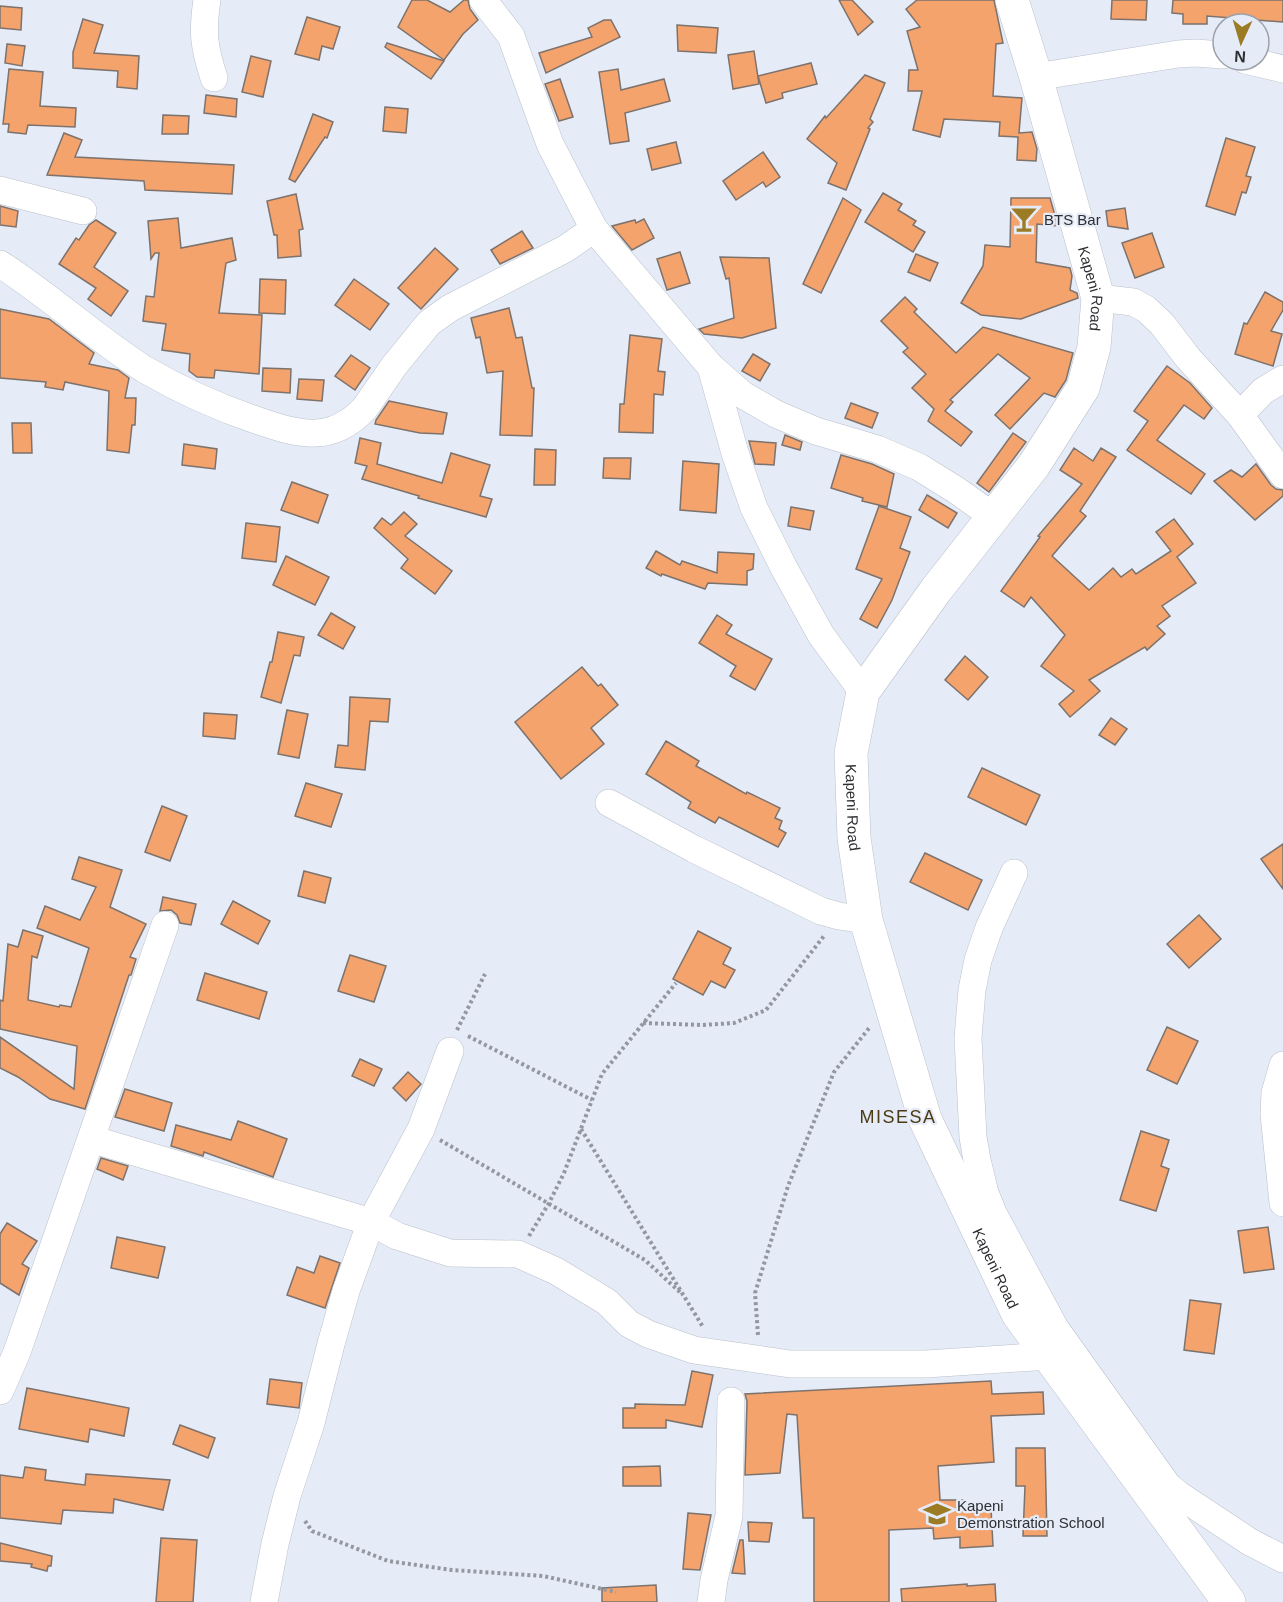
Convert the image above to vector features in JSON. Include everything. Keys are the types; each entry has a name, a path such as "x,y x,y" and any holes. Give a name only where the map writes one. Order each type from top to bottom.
{"main road":[{"name":"Kapeni Road","path":"1012,0 1036,76 1098,298 1094,347 1083,388 1034,465 936,590 863,692 852,753 853,918 889,1002 925,1119 1018,1314 1229,1602"}],"street":[{"path":"207,0 203,25 205,48 214,78"},
{"path":"483,0 512,36 550,144 594,230 711,367 743,394 776,414 816,431 877,449 919,467 994,517"},
{"path":"1036,76 1178,54 1195,52 1211,54"},
{"path":"0,190 82,211"},
{"path":"0,264 144,369 202,401 269,425 310,435 340,428 354,419 411,343 429,323 450,308 565,249 594,230"},
{"path":"1098,298 1125,300 1146,309 1162,324 1188,358 1240,416 1283,475"},
{"path":"711,367 735,453 754,508 821,635 863,692"},
{"path":"1240,416 1263,391 1283,379"},
{"path":"609,803 783,894 821,911 853,918"},
{"path":"1014,873 989,928 978,960 968,1021 973,1137 976,1160 989,1204 1055,1328 1168,1486 1250,1542 1283,1559"},
{"path":"0,1391 17,1352 165,925"},
{"path":"264,1602 287,1496 311,1423 346,1292 371,1222 421,1129 453,1040"},
{"path":"1283,1065 1275,1093 1274,1114 1283,1203"},
{"path":"91,1139 371,1222 397,1236 450,1252 518,1254 556,1271 607,1302 629,1324 648,1334 694,1350 790,1364 926,1364 1049,1356"},
{"path":"711,1602 729,1516 731,1401"}],"path":[{"path":"643,1023 703,1025 734,1023 766,1010 853,918"},
{"path":"485,974 453,1040 592,1100"},
{"path":"518,1254 549,1203 602,1074 676,983"},
{"path":"760,1360 755,1293 788,1186 834,1072 889,1002"},
{"path":"581,1128 720,1354"},
{"path":"421,1129 645,1260 683,1295"},
{"path":"287,1496 312,1531 388,1561 452,1570 543,1576 616,1592"}],"building":[{"path":"412,0 427,0 450,12 464,0 468,0 470,9 478,20 463,34 444,60 398,27"},
{"path":"839,0 852,0 873,22 858,35"},
{"path":"917,0 994,0 1003,43 996,44 993,96 1022,98 1019,133 1032,132 1037,149 1036,161 1017,160 1018,137 999,136 1000,122 944,119 940,137 913,130 922,91 908,91 909,70 918,70 907,31 920,27 906,9"},
{"path":"1112,0 1147,0 1146,20 1111,19"},
{"path":"1173,0 1283,0 1283,22 1271,21 1271,12 1211,12 1211,16 1207,16 1207,24 1183,24 1183,14 1172,13"},
{"path":"0,6 22,8 21,30 0,28"},
{"path":"307,17 340,27 333,49 322,46 319,60 295,54"},
{"path":"83,19 103,25 94,53 139,56 137,89 117,87 118,71 73,68 73,52"},
{"path":"604,20 611,20 620,37 546,73 539,53 592,37 588,28"},
{"path":"677,25 718,28 716,53 678,51"},
{"path":"387,43 444,61 431,79 385,47"},
{"path":"7,44 25,46 22,66 5,63"},
{"path":"754,51 759,84 733,89 728,55"},
{"path":"251,56 271,61 263,97 242,92"},
{"path":"811,63 817,84 782,93 783,98 766,103 758,76"},
{"path":"9,69 43,72 40,106 76,108 75,127 28,125 26,134 8,132 9,124 3,124"},
{"path":"618,69 621,90 664,79 670,101 625,113 629,141 610,144 599,72"},
{"path":"865,75 885,83 870,119 873,122 868,128 870,129 846,190 828,183 837,163 807,139 825,116 826,118"},
{"path":"560,79 573,117 559,121 545,84"},
{"path":"206,95 237,99 236,117 204,113"},
{"path":"385,107 408,109 406,133 383,131"},
{"path":"313,114 333,122 327,138 325,137 295,182 289,179"},
{"path":"163,115 189,116 188,134 162,134"},
{"path":"64,133 82,140 75,157 234,165 232,194 145,190 144,181 47,175"},
{"path":"1226,138 1255,147 1246,176 1251,177 1246,193 1242,192 1235,215 1206,206"},
{"path":"676,142 681,163 652,170 647,149"},
{"path":"763,152 780,177 766,187 763,182 736,200 723,181"},
{"path":"883,193 902,204 898,210 916,221 913,225 925,232 913,252 865,222"},
{"path":"296,194 303,229 299,230 301,256 278,258 277,235 274,235 267,201"},
{"path":"843,198 861,210 821,293 803,284"},
{"path":"1011,198 1050,198 1058,226 1037,224 1036,262 1070,268 1072,276 1070,290 1077,293 1078,298 1021,319 981,315 961,303 983,266 985,245 1010,247"},
{"path":"0,206 18,211 16,227 0,225"},
{"path":"1125,208 1128,229 1108,226 1106,211"},
{"path":"178,218 181,248 232,238 236,260 226,263 219,313 262,315 259,374 215,370 214,378 197,377 189,371 190,354 162,350 166,324 143,321 146,296 154,297 159,253 155,253 151,259 148,221"},
{"path":"644,219 654,238 632,250 612,226 635,220 636,223"},
{"path":"96,220 116,233 94,267 128,291 111,316 88,299 96,288 59,264 76,238 79,240 89,225"},
{"path":"522,231 533,248 500,264 491,250"},
{"path":"1152,233 1164,267 1135,278 1122,243"},
{"path":"435,248 458,269 421,309 398,288"},
{"path":"680,252 690,283 667,290 657,259"},
{"path":"916,254 938,263 930,281 908,272"},
{"path":"720,257 769,258 776,328 742,338 704,334 699,329 734,318 729,278 726,279"},
{"path":"260,279 286,280 285,314 259,313"},
{"path":"354,279 389,304 370,330 335,305"},
{"path":"1265,292 1283,302 1283,310 1271,331 1282,334 1273,366 1235,354 1244,323 1247,324"},
{"path":"905,297 917,309 914,312 956,353 983,327 1073,353 1066,380 1055,397 1044,393 1010,429 995,415 1030,378 998,354 950,400 953,402 945,411 972,432 961,446 928,421 934,409 912,388 926,374 903,352 908,348 881,321"},
{"path":"509,308 516,338 522,337 532,388 534,388 532,436 500,435 503,371 487,373 480,337 476,338 471,318"},
{"path":"0,309 49,319 94,353 89,364 118,370 129,378 125,398 136,398 135,425 132,425 129,453 107,450 109,391 65,382 63,390 45,387 46,382 0,378"},
{"path":"630,335 662,339 658,371 665,372 663,395 654,394 653,433 619,432 620,404 624,404"},
{"path":"753,354 770,364 760,381 742,371"},
{"path":"351,355 370,368 355,390 335,376"},
{"path":"1167,366 1190,383 1212,408 1204,419 1184,405 1157,440 1205,474 1191,494 1127,450 1148,421 1134,411"},
{"path":"263,368 291,369 290,393 262,391"},
{"path":"299,379 324,380 322,401 297,399"},
{"path":"389,401 447,413 443,434 420,433 375,424"},
{"path":"851,403 878,413 872,428 845,418"},
{"path":"12,423 31,423 32,453 13,453"},
{"path":"1013,433 1026,442 989,492 977,483"},
{"path":"785,435 802,442 800,450 782,445"},
{"path":"360,438 381,443 377,464 442,483 451,453 490,465 480,496 492,499 486,517 362,479 367,466 355,463"},
{"path":"749,441 776,443 774,465 755,464"},
{"path":"184,444 217,449 215,469 182,465"},
{"path":"1074,448 1093,461 1101,448 1116,457 1080,511 1086,516 1052,556 1089,590 1113,568 1121,577 1132,569 1136,574 1171,551 1156,532 1174,519 1193,544 1177,557 1196,583 1162,606 1170,616 1157,626 1165,634 1147,650 1145,647 1089,680 1100,691 1070,717 1059,704 1074,691 1041,666 1065,635 1031,597 1024,607 1001,591 1040,537 1038,536 1082,484 1060,470"},
{"path":"535,449 556,450 555,485 534,485"},
{"path":"841,455 872,464 894,474 887,507 862,501 863,498 831,488"},
{"path":"604,458 631,458 630,479 603,478"},
{"path":"683,461 719,464 716,513 680,510"},
{"path":"1256,464 1271,485 1283,490 1283,496 1255,520 1214,481 1231,470 1242,477"},
{"path":"292,482 328,495 318,523 281,510"},
{"path":"927,495 957,513 948,528 919,510"},
{"path":"879,506 911,517 900,548 910,552 892,600 877,628 860,619 882,579 856,569"},
{"path":"791,507 814,511 810,530 788,526"},
{"path":"404,512 417,524 405,536 452,571 435,594 401,568 408,559 374,528 382,518 391,525"},
{"path":"246,523 280,527 276,562 242,558"},
{"path":"656,551 680,565 682,561 717,573 718,552 754,554 753,569 747,571 747,585 708,583 705,589 662,574 661,576 646,568"},
{"path":"286,556 329,577 315,605 273,585"},
{"path":"331,613 355,627 343,649 318,635"},
{"path":"717,615 732,625 726,634 772,659 755,690 730,676 736,666 699,643"},
{"path":"278,632 304,637 300,656 294,655 281,703 261,697"},
{"path":"965,656 988,677 968,700 945,680"},
{"path":"582,667 598,686 601,684 618,705 591,728 604,744 561,779 515,722"},
{"path":"350,697 390,699 388,722 370,721 365,770 335,767 338,745 348,746"},
{"path":"287,710 308,714 299,758 278,754"},
{"path":"204,713 237,715 235,739 203,736"},
{"path":"1111,718 1127,729 1115,745 1099,735"},
{"path":"666,741 699,761 696,766 746,794 747,792 780,808 775,818 782,821 779,829 786,833 778,847 719,817 715,823 688,808 691,802 646,774"},
{"path":"982,768 1040,795 1026,825 968,797"},
{"path":"306,783 342,794 331,827 295,816"},
{"path":"162,806 187,816 170,861 145,852"},
{"path":"1283,844 1283,889 1261,859"},
{"path":"925,853 982,880 968,910 910,882"},
{"path":"79,857 122,870 110,907 146,924 130,957 136,959 85,1109 50,1099 18,1077 0,1068 0,1037 74,1089 77,1046 0,1029 0,1000 3,1001 8,944 18,947 23,930 43,936 37,958 32,956 28,1000 59,1007 60,1005 71,1007 89,948 37,928 45,906 80,920 96,887 72,879"},
{"path":"304,871 331,878 325,903 298,896"},
{"path":"163,897 196,904 191,925 180,923 177,915 171,910 160,911"},
{"path":"233,901 270,921 258,944 221,924"},
{"path":"1199,915 1221,939 1189,968 1167,944"},
{"path":"698,931 731,948 723,964 735,970 725,988 711,981 703,995 673,979"},
{"path":"350,955 386,966 374,1002 338,991"},
{"path":"205,973 267,992 259,1019 197,1000"},
{"path":"1167,1027 1198,1041 1177,1084 1147,1070"},
{"path":"360,1059 382,1069 374,1086 352,1076"},
{"path":"408,1072 421,1084 406,1101 393,1088"},
{"path":"125,1089 172,1103 164,1131 115,1117"},
{"path":"238,1121 287,1139 273,1177 204,1152 203,1156 171,1146 176,1125 231,1140"},
{"path":"1141,1131 1169,1140 1161,1166 1169,1169 1156,1211 1120,1200"},
{"path":"101,1158 128,1166 123,1180 97,1169"},
{"path":"7,1223 37,1241 22,1264 29,1268 19,1295 0,1283 0,1234"},
{"path":"1268,1227 1274,1269 1244,1273 1238,1231"},
{"path":"117,1237 165,1247 158,1278 111,1268"},
{"path":"320,1256 340,1263 325,1308 287,1295 297,1267 314,1273"},
{"path":"1190,1300 1221,1304 1214,1354 1184,1350"},
{"path":"692,1371 713,1375 702,1427 666,1420 666,1428 623,1428 623,1408 635,1408 635,1404 685,1405"},
{"path":"270,1379 302,1383 299,1408 267,1404"},
{"path":"991,1381 992,1394 1043,1392 1044,1414 991,1416 994,1462 938,1466 940,1500 963,1500 963,1510 991,1508 993,1546 960,1548 960,1537 934,1539 933,1528 889,1530 889,1602 814,1602 814,1518 803,1518 797,1415 787,1414 780,1473 745,1475 747,1401 745,1394"},
{"path":"27,1388 129,1408 124,1436 90,1429 88,1442 19,1429"},
{"path":"180,1425 215,1438 208,1458 173,1444"},
{"path":"1016,1448 1045,1448 1047,1536 1023,1536 1025,1486 1016,1486"},
{"path":"660,1466 661,1486 623,1486 623,1467"},
{"path":"25,1467 46,1470 45,1480 85,1485 86,1474 170,1480 163,1510 114,1499 113,1513 63,1510 61,1524 0,1518 0,1475 23,1478"},
{"path":"688,1513 711,1515 700,1570 683,1569"},
{"path":"748,1522 772,1523 769,1542 749,1541"},
{"path":"161,1538 197,1540 193,1602 156,1602"},
{"path":"740,1540 743,1540 745,1574 732,1573"},
{"path":"0,1543 52,1556 51,1566 48,1566 47,1571 31,1567 32,1564 0,1561"},
{"path":"967,1584 967,1586 995,1584 996,1602 902,1602 901,1589"},
{"path":"656,1585 657,1602 602,1602 602,1588"}],"place":[{"name":"BTS Bar","path":"1024,219"},
{"name":"Kapeni Demonstration School","path":"937,1514"}],"district":[{"name":"MISESA","path":"898,1117"}]}
